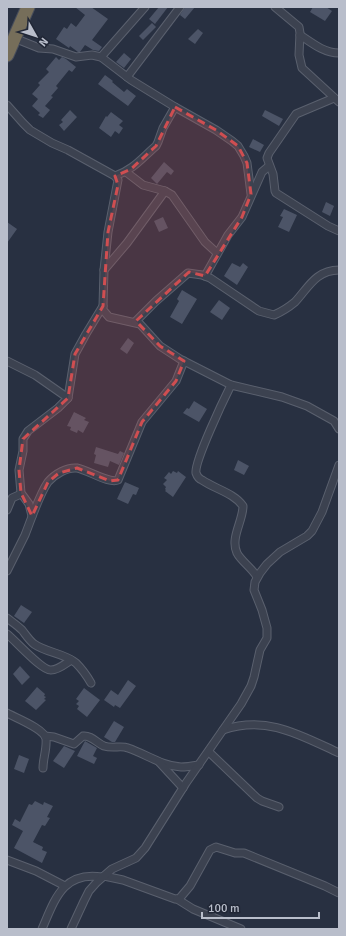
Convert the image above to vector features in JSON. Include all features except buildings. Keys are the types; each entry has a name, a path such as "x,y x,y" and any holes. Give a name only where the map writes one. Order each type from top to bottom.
{"highway":[{"path":"7,55 28,7"}],"street":[{"path":"101,57 145,7"},
{"path":"127,77 180,7"},
{"path":"275,7 299,27 299,55 302,68 337,100 294,116 267,158 273,174 275,190 276,193 328,226 339,231"},
{"path":"300,36 322,49 332,53 339,53"},
{"path":"14,38 39,48 53,49 76,57 92,55 101,57 127,77 175,107 216,130 238,146 244,156 247,163 251,194"},
{"path":"7,105 30,130 115,176 118,180 108,232 104,270 103,310 109,317 112,319 135,322 144,327 160,346 184,361 230,385 292,400 336,422 339,429"},
{"path":"115,176 126,172 156,146 163,128 175,107"},
{"path":"205,276 228,236 242,217 262,172 269,166"},
{"path":"126,172 143,185 165,191 172,195 205,242 218,253"},
{"path":"104,270 127,243 165,191"},
{"path":"135,322 186,274 191,272 205,276 259,311 274,315 294,302 315,279 328,272 339,270"},
{"path":"32,516 29,504 21,494 19,470 23,451 23,439 28,431 58,408 68,398 75,354 103,306"},
{"path":"7,361 35,375 68,398"},
{"path":"7,571 24,537 48,482 68,468 77,468 92,472 114,482 118,480 142,422 176,381 184,361"},
{"path":"230,385 200,456 196,472 197,476 201,480 227,494 243,506 236,535 236,551 253,570 257,577"},
{"path":"71,929 90,891 103,876 112,869 136,858 141,853 183,788 209,752 251,686 260,650 267,638 267,628 254,590 255,582 267,564 280,552 307,536 312,531 322,512 339,465"},
{"path":"7,510 12,498 21,494"},
{"path":"7,618 19,627 29,640 36,645 44,650 71,660 79,666 91,683"},
{"path":"7,634 39,665 48,670 59,667 71,660"},
{"path":"7,713 40,730 45,736 46,741 43,768"},
{"path":"223,730 242,725 264,725 309,738 339,753"},
{"path":"45,736 74,744 83,736 87,736 106,746 113,748 127,747 158,761 180,767 199,765"},
{"path":"209,752 257,798 279,807"},
{"path":"158,761 183,788"},
{"path":"178,899 190,886 207,855 214,847 235,853 243,853 339,893"},
{"path":"7,860 36,871 65,886"},
{"path":"42,929 56,900 65,886 72,880 92,875 123,880 178,899 200,912 241,929"}],"highlighted area":[{"path":"175,107 216,130 238,146 247,163 251,194 242,217 205,276 189,272 136,321 160,346 184,361 176,381 142,422 118,480 110,481 77,468 59,473 48,482 32,516 21,493 19,470 23,439 68,398 75,354 103,306 108,232 118,185 115,176 131,169 156,146"}]}
